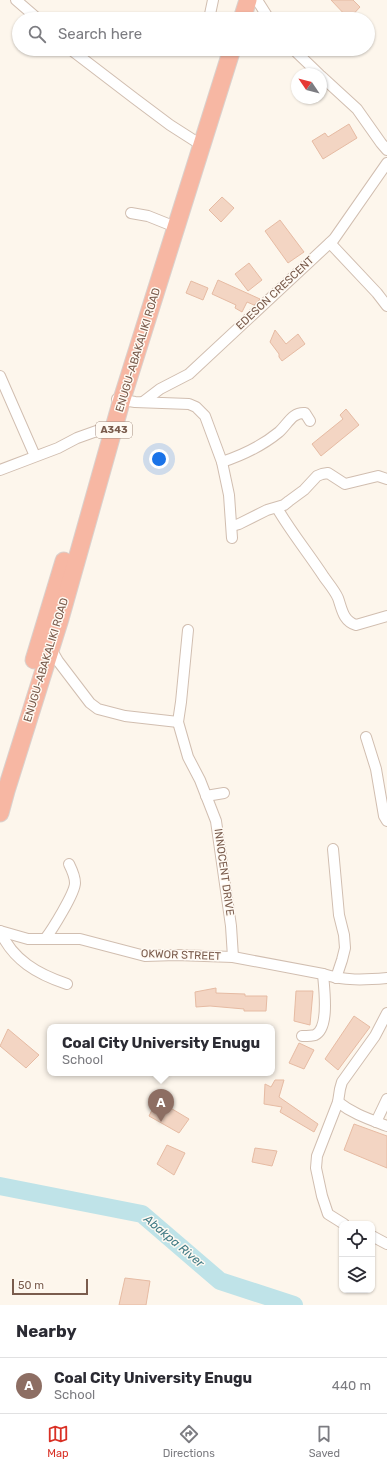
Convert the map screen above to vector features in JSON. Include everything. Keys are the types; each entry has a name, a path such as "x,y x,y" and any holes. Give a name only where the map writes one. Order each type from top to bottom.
{"highway":[{"path":"236,12 240,0"},
{"path":"244,12 248,0"},
{"name":"ENUGU-ABAKALIKI ROAD","path":"0,770 46,641 60,619 168,224 222,56"},
{"name":"ENUGU-ABAKALIKI ROAD","path":"0,813 46,641 106,428 119,399 230,56"}],"street":[{"path":"16,0 30,12"},
{"path":"210,12 213,0"},
{"path":"257,0 265,12"},
{"path":"79,56 170,125 195,141"},
{"path":"300,56 313,68"},
{"path":"327,82 356,109 387,150"},
{"name":"EDESON CRESCENT","path":"143,402 160,389 190,374 330,243 387,163"},
{"path":"130,213 148,216 168,224"},
{"path":"330,243 377,293 387,306"},
{"path":"0,376 35,456"},
{"path":"119,399 143,402 189,404 196,407 205,416 222,462 229,495 232,538"},
{"path":"222,462 255,449 278,432 293,415 299,413 305,414 310,421"},
{"path":"0,470 58,448 77,438 106,428"},
{"path":"232,526 267,510 284,505 304,490 317,476 325,473 328,473 345,484 378,476 387,479"},
{"path":"277,508 292,533 308,552 338,599 343,614 348,620 356,625 387,616"},
{"path":"46,641 58,661 90,703 98,709 125,716 178,722 188,630"},
{"name":"INNOCENT DRIVE","path":"178,722 188,757 216,821 222,854 231,926 233,957"},
{"path":"366,737 376,770 384,816 387,821"},
{"path":"206,796 224,793"},
{"path":"333,849 339,915 344,935 345,948 336,978"},
{"path":"45,939 53,929 75,884 74,873 69,864"},
{"name":"OKWOR STREET","path":"0,931 28,940 80,939 145,956 176,955 233,957 323,974 336,978 364,980 387,978"},
{"name":"OKWOR STREET","path":"0,931 8,947 27,964 48,978 66,984"},
{"path":"302,1036 314,1035 321,1029 325,1007 323,974"},
{"path":"339,1221 328,1214 322,1196 316,1168 317,1156 338,1102 342,1082 376,1036 387,1013"},
{"path":"376,1122 387,1099"},
{"path":"338,1102 359,1116 387,1126"},
{"path":"375,1238 387,1244"}],"building":[{"path":"331,0 353,0 360,7 355,12 342,12"},
{"path":"349,124 357,138 323,159 312,141 325,133 328,137"},
{"path":"222,197 234,208 221,222 209,210"},
{"path":"280,220 304,252 288,263 265,231"},
{"path":"249,263 262,280 248,291 235,274"},
{"path":"218,280 260,299 254,305 247,302 242,312 235,308 236,305 212,294"},
{"path":"191,281 208,288 203,300 186,293"},
{"path":"275,330 286,344 298,334 305,344 282,361 279,354 270,342"},
{"path":"346,409 359,425 321,456 312,444 343,419 340,415"},
{"path":"216,988 216,993 245,994 245,996 267,996 266,1011 244,1011 244,1009 210,1006 196,1007 195,992"},
{"path":"296,991 313,991 310,1025 294,1021"},
{"path":"354,1016 370,1027 338,1070 325,1059"},
{"path":"8,1029 39,1055 26,1068 0,1046"},
{"path":"299,1043 314,1050 304,1069 289,1063"},
{"path":"275,1080 284,1080 279,1097 318,1124 314,1132 280,1112 282,1107 264,1104 265,1084 271,1087"},
{"path":"157,1100 189,1119 179,1133 149,1116"},
{"path":"354,1124 387,1136 387,1168 344,1150"},
{"path":"167,1145 185,1153 174,1175 157,1164"},
{"path":"255,1148 277,1151 272,1166 252,1162"},
{"path":"125,1278 150,1281 146,1305 119,1305"}],"waterway":[{"name":"Abakpa River","path":"0,1186 142,1214 220,1281 294,1305"}],"place":[{"name":"Coal City University Enugu","path":"161,1122"}]}
